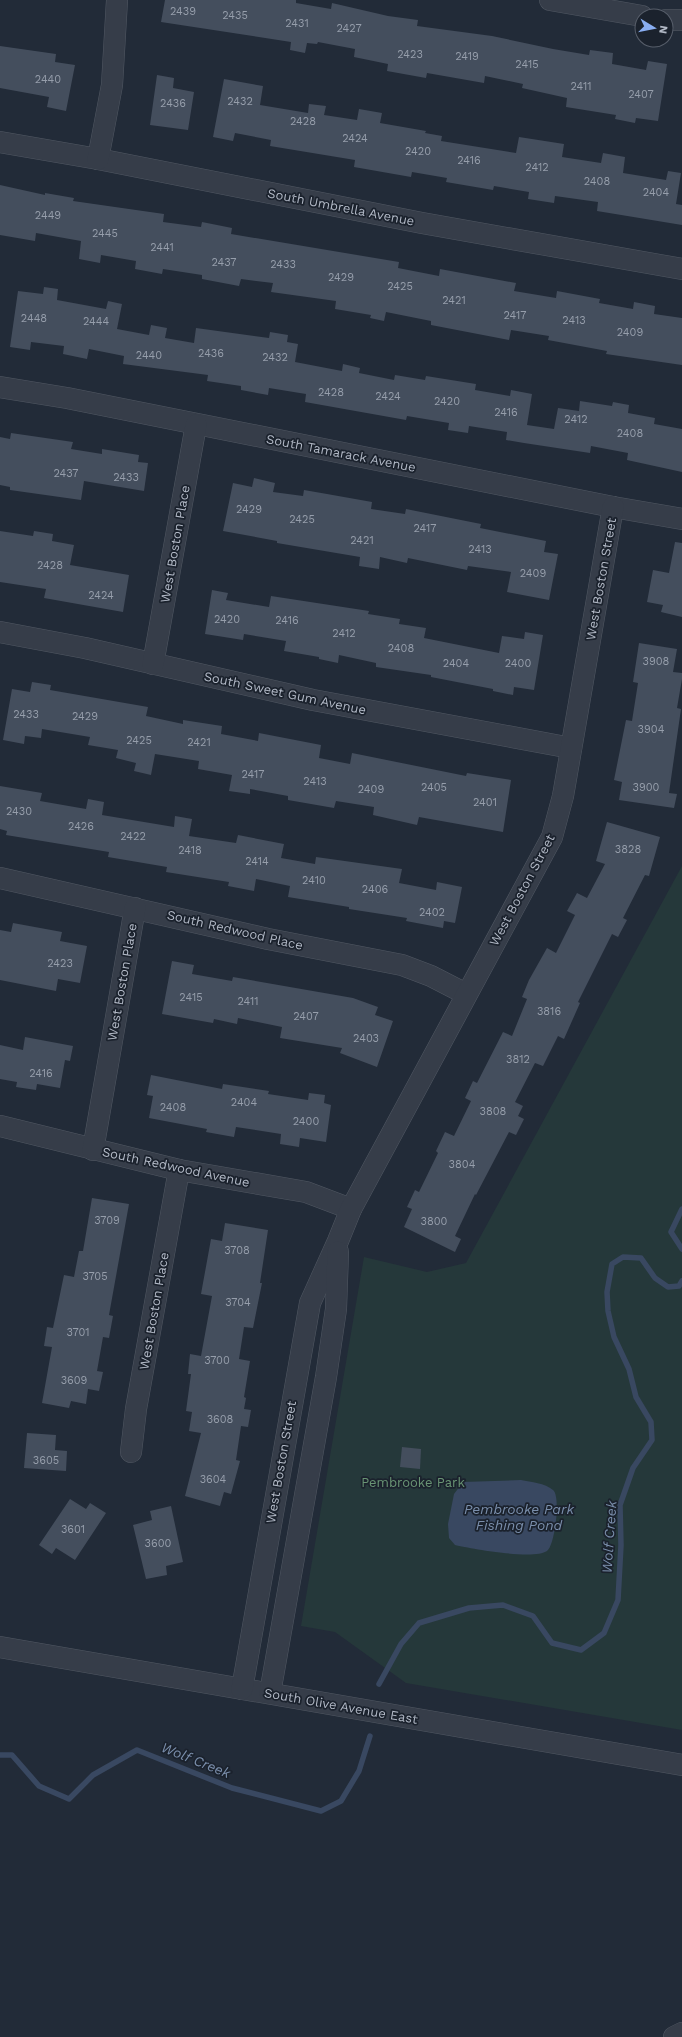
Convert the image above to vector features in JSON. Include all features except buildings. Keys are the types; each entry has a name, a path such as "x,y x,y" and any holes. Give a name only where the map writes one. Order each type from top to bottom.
{"street":[{"path":"98,159 112,85 117,0"},
{"path":"550,0 634,15"},
{"name":"South Umbrella Avenue","path":"0,142 98,159 422,223 682,269"},
{"name":"South Tamarack Avenue","path":"0,387 67,398 196,425 479,479 613,507 682,519"},
{"name":"West Boston Place","path":"154,664 196,425"},
{"name":"West Boston Street","path":"242,1689 310,1303 351,1209 466,994 532,878 552,837 563,796 613,507"},
{"name":"South Sweet Gum Avenue","path":"0,632 154,664 313,700 571,748"},
{"name":"South Redwood Place","path":"0,878 268,939 402,965 431,976 466,994"},
{"name":"West Boston Place","path":"93,1150 135,908"},
{"name":"South Redwood Avenue","path":"0,1126 179,1170 306,1192 351,1209"},
{"name":"West Boston Place","path":"131,1452 136,1409 179,1170"},
{"name":"West Boston Street","path":"270,1693 334,1324 336,1309 338,1241"},
{"name":"South Olive Avenue East","path":"0,1647 682,1765"},
{"path":"674,2037 682,2032"}],"green space":[{"name":"Pembrooke Park","path":"682,866 682,1730 406,1683 335,1632 301,1626 364,1257 427,1272 466,1263"}],"water":[{"name":"Pembrooke Park Fishing Pond","path":"521,1480 546,1486 553,1490 555,1494 557,1510 555,1531 550,1547 547,1551 530,1554 517,1554 455,1545 449,1538 448,1524 454,1494 463,1482"}],"waterway":[{"name":"Wolf Creek","path":"682,1209 671,1232 682,1249"},
{"name":"Wolf Creek","path":"379,1684 401,1644 419,1623 469,1608 503,1605 533,1616 552,1643 581,1650 604,1633 618,1600 621,1545 620,1505 633,1468 652,1440 651,1422 636,1397 629,1369 614,1337 608,1311 607,1292 612,1264 623,1257 641,1258 655,1278 668,1287 679,1286 682,1281"},
{"name":"Wolf Creek","path":"0,1755 12,1755 39,1786 69,1799 93,1775 137,1750 232,1788 321,1811 341,1801 359,1771 370,1736"}]}
